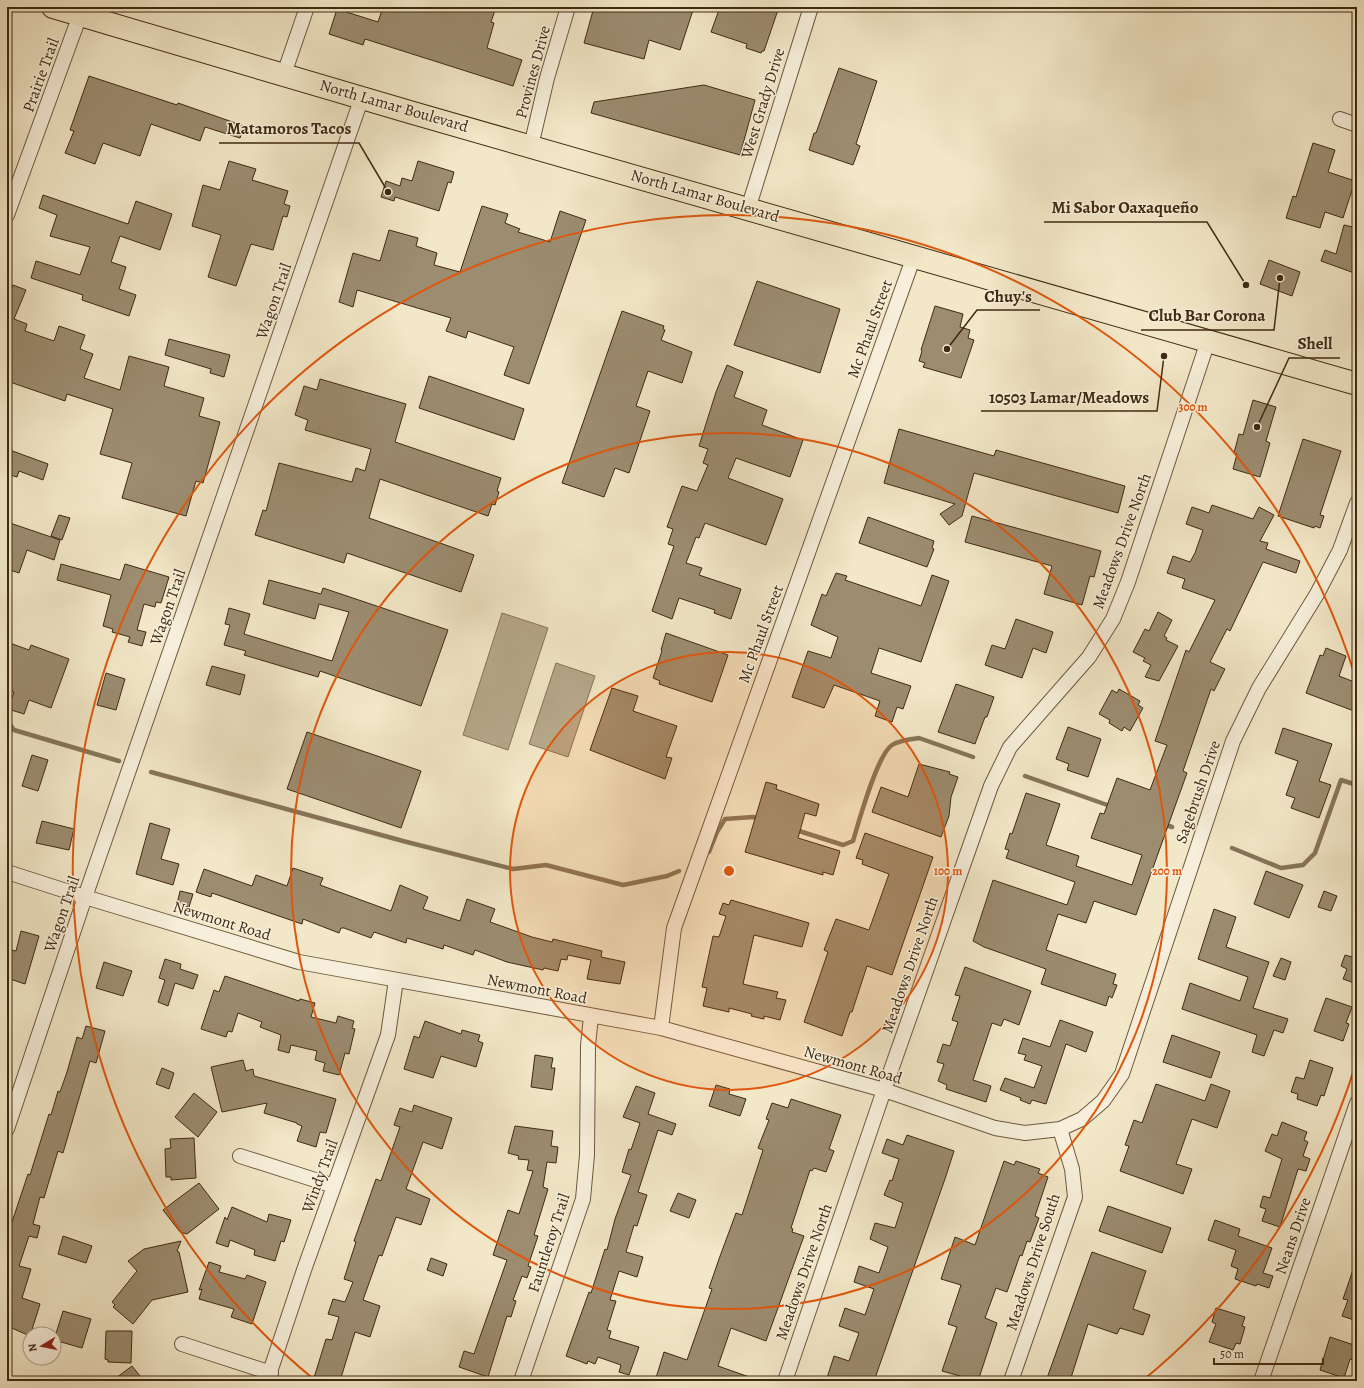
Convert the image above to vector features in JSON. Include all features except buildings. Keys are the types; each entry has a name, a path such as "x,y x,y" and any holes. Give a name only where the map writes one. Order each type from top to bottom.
{"main road":[{"name":"North Lamar Boulevard","path":"53,7 362,98 1357,384"}],"street":[{"path":"284,74 307,7"},
{"name":"Provines Drive","path":"531,146 547,78 568,7"},
{"name":"West Grady Drive","path":"748,209 811,7"},
{"name":"Prairie Trail","path":"7,215 80,15"},
{"name":"Wagon Trail","path":"7,1129 85,897 362,98"},
{"path":"1340,119 1357,125"},
{"name":"Mc Phaul Street","path":"661,1028 674,928 914,256"},
{"name":"Meadows Drive North","path":"785,1381 884,1090 992,786 1010,747 1089,657 1113,619 1128,582 1208,341"},
{"name":"Sagebrush Drive","path":"1060,1129 1082,1119 1103,1101 1122,1074 1233,741 1260,688 1321,588 1340,550 1357,503"},
{"name":"Newmont Road","path":"7,872 299,962 661,1028 884,1090 995,1128 1025,1133 1060,1129"},
{"name":"Windy Trail","path":"269,1377 304,1270 388,1035 396,980"},
{"name":"Fauntleroy Trail","path":"521,1381 583,1199 587,1155 588,1046 591,1016"},
{"name":"Neans Drive","path":"1261,1381 1357,1103"},
{"name":"Meadows Drive South","path":"1011,1381 1075,1197 1072,1169 1060,1129"},
{"path":"240,1156 334,1186"},
{"path":"182,1344 269,1377"}],"shaded area":[{"path":"502,613 548,628 508,750 463,735"},
{"path":"556,663 595,676 568,757 529,744"}],"waterway":[{"path":"7,720 14,730 119,761"},
{"path":"796,830 843,845 853,841 869,789 880,761 886,751 898,742 919,738 973,757"},
{"path":"151,772 403,841 513,869 546,865 623,885 667,876 679,871"},
{"path":"1025,776 1113,807"},
{"path":"1232,848 1281,868 1303,865 1315,853 1341,780 1357,785"},
{"path":"709,852 717,832 725,819 753,817 760,819"},
{"path":"1163,824 1172,827"}],"place":[{"name":"Matamoros Tacos","path":"388,192"},
{"name":"Club Bar Corona","path":"1280,278"},
{"name":"Mi Sabor Oaxaqueño","path":"1246,285"},
{"name":"Chuy's","path":"947,349"},
{"name":"10503 Lamar/Meadows","path":"1164,356"},
{"name":"Shell","path":"1257,427"}]}
